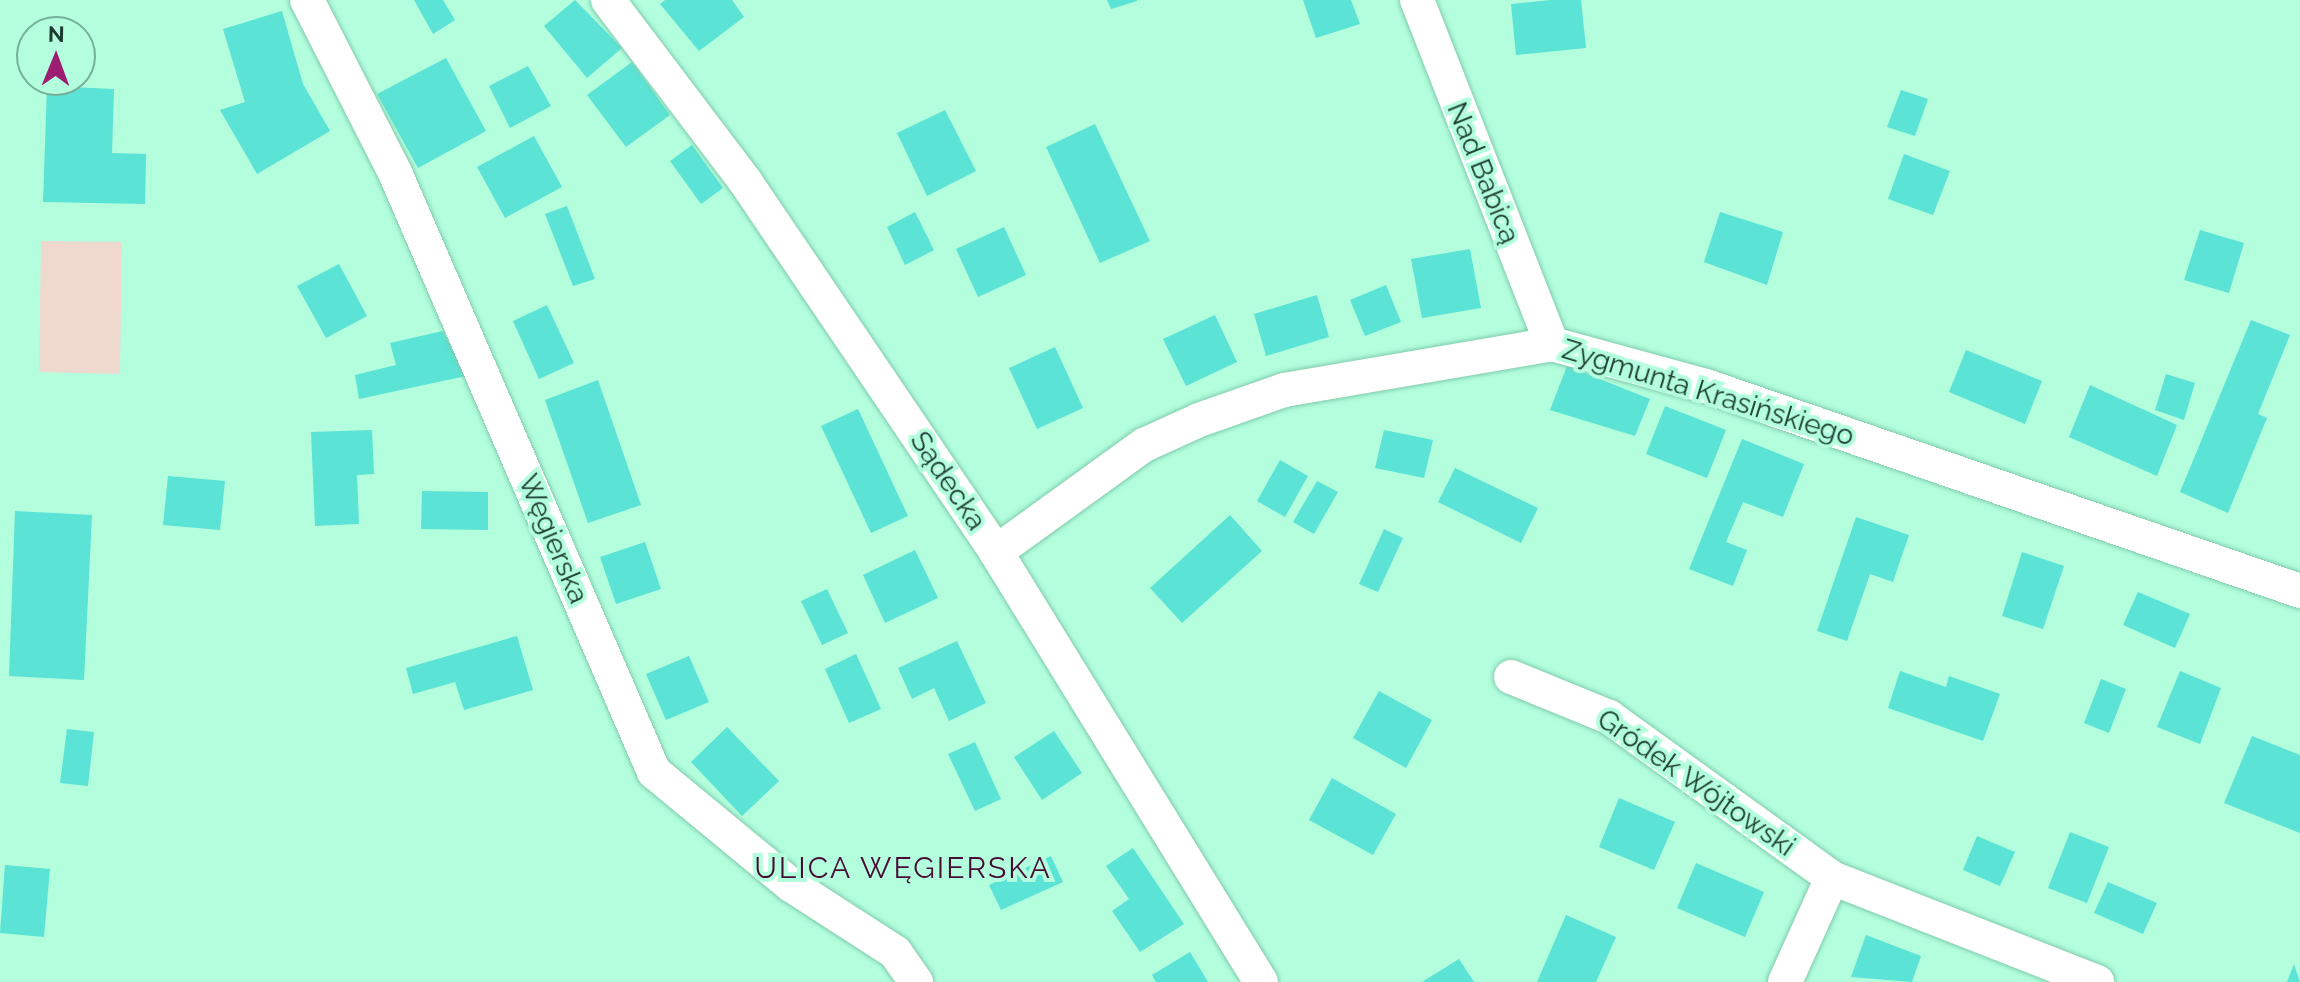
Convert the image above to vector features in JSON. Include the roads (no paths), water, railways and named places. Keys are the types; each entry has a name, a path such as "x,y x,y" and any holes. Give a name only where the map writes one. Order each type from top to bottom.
{"street":[{"name":"Węgierska","path":"307,0 396,175 654,772 791,885 895,952 916,982"},
{"name":"Sądecka","path":"608,0 745,181 996,552 1261,982"},
{"name":"Nad Babicą","path":"1417,0 1552,344"},
{"name":"Zygmunta Krasińskiego","path":"996,552 1144,445 1199,420 1284,390 1552,344 1709,387 2300,591"},
{"name":"Gródek Wójtowski","path":"1511,677 1609,717 1832,878 2097,982"},
{"path":"1785,982 1832,878"}],"district":[{"name":"ULICA WĘGIERSKA","path":"903,868"}]}
